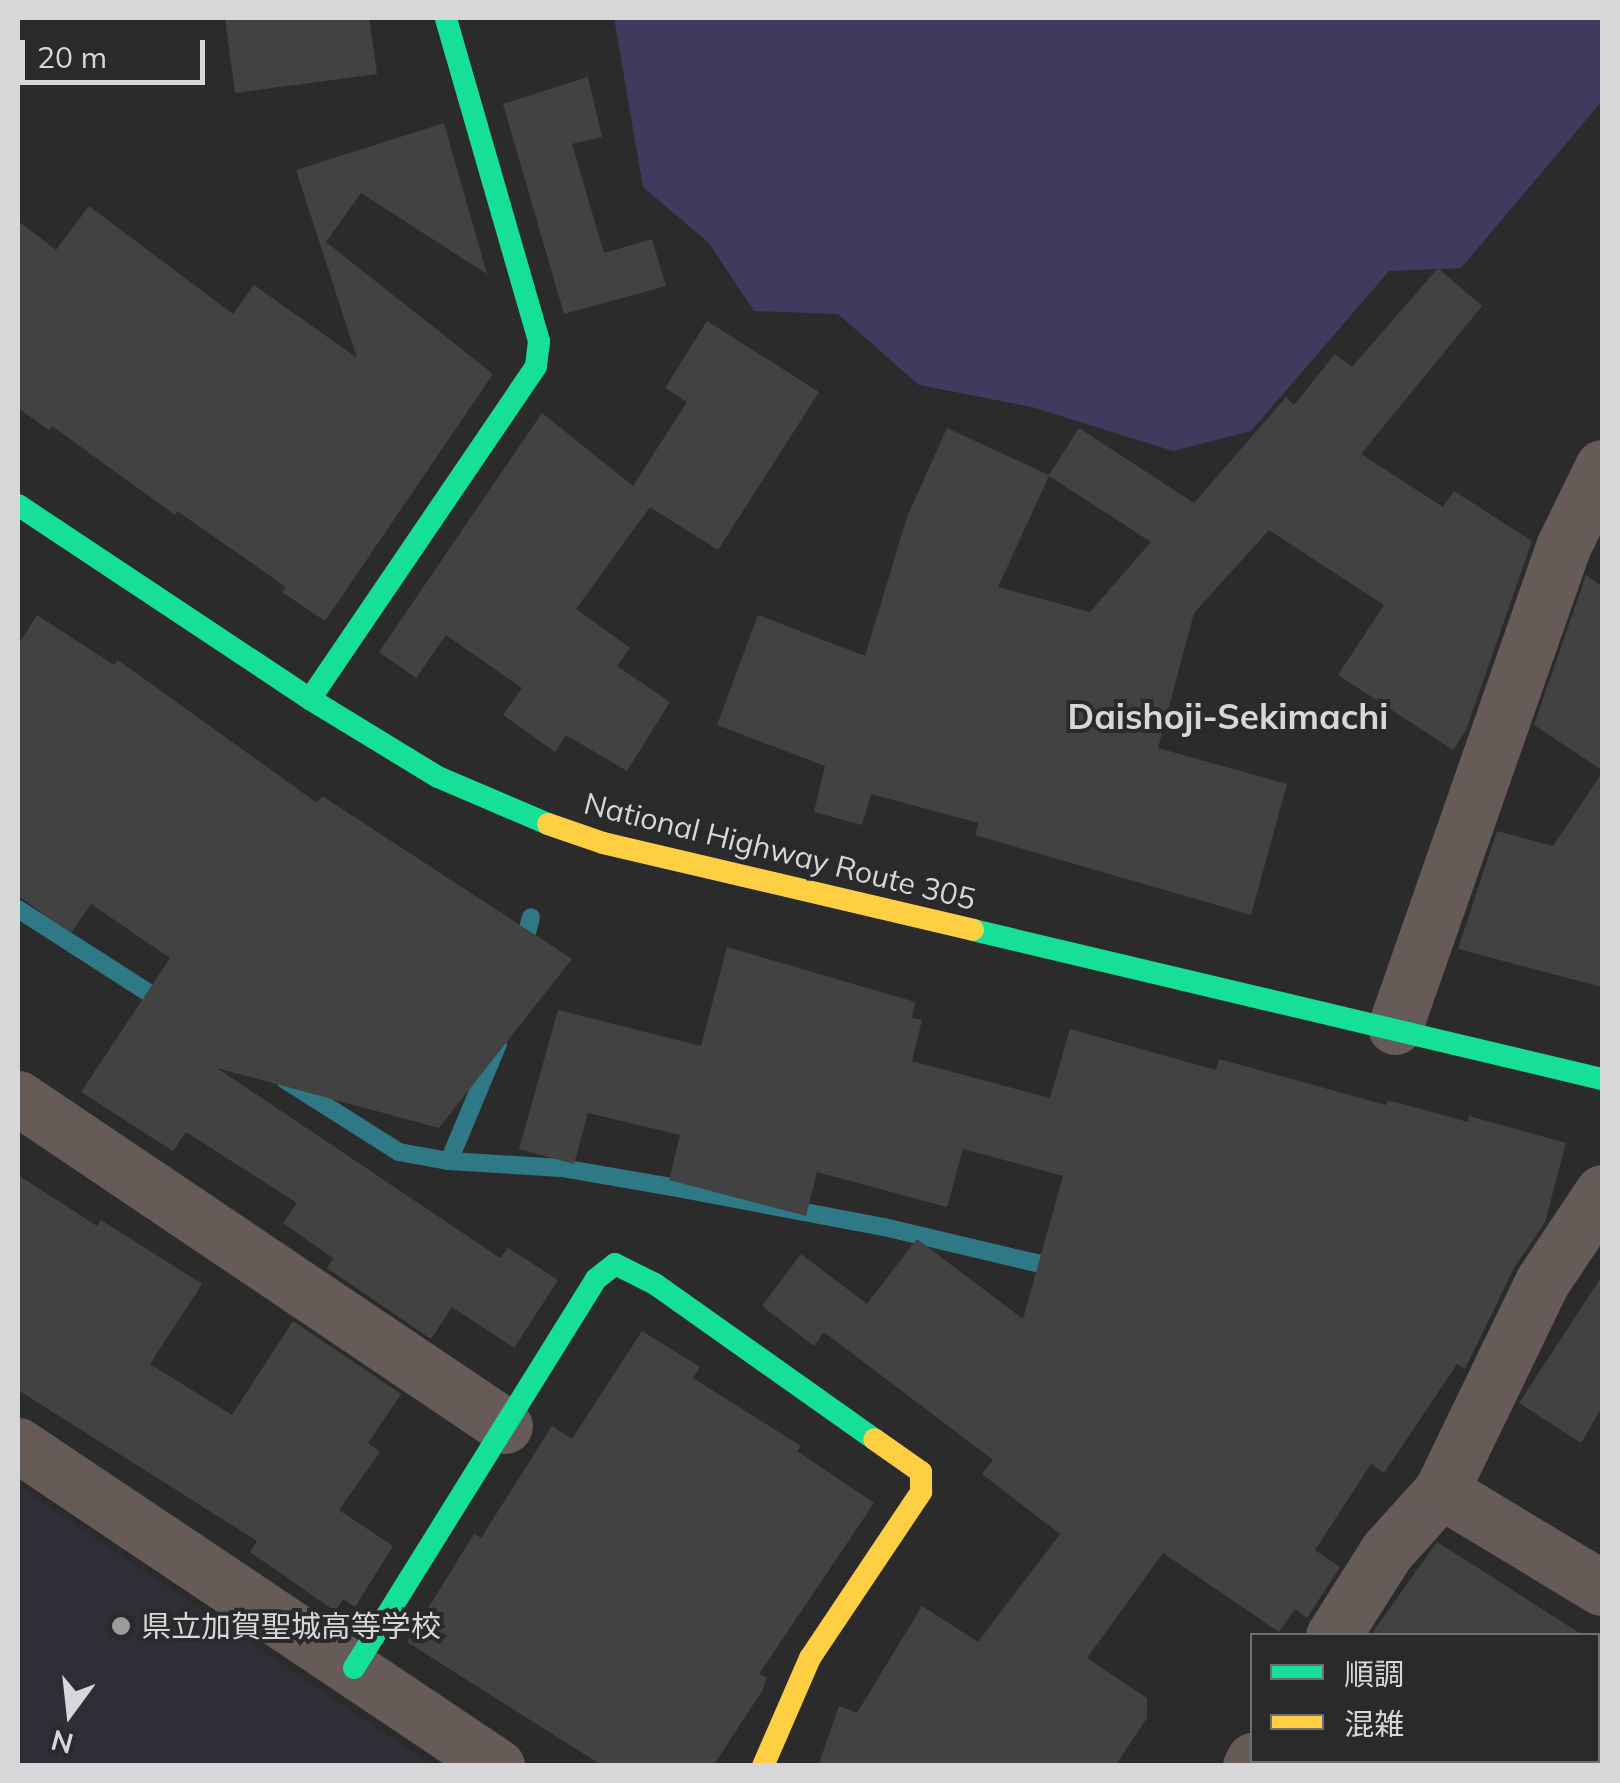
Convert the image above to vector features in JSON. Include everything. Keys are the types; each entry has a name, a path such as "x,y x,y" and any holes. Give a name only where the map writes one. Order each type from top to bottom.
{"main road":[{"path":"310,699 536,366 539,341 446,18"},
{"name":"National Highway Route 305","path":"18,505 310,699 453,784 514,814 603,842 1602,1079"},
{"path":"354,1668 596,1279 615,1264 654,1284 921,1472 921,1492 810,1658 764,1766"}],"street":[{"path":"1394,1027 1563,547 1602,468"},
{"path":"18,1098 505,1426"},
{"path":"1335,1633 1388,1551 1440,1491 1542,1282 1602,1192"},
{"path":"18,1445 496,1766"},
{"path":"1440,1491 1602,1588"}],"shaded area":[{"path":"614,18 1602,18 1602,101 1461,268 1389,271 1251,431 1173,451 1032,407 919,385 838,314 754,311 709,243 643,187"},
{"name":"県立加賀聖城高等学校","path":"18,1486 432,1765 18,1765"}],"building":[{"path":"225,18 369,18 377,74 235,93"},
{"path":"588,77 602,137 572,144 604,253 652,239 666,286 564,314 503,104"},
{"path":"444,123 487,274 361,193 326,242 493,374 325,621 282,592 286,587 177,511 175,515 52,426 49,430 18,408 18,221 56,250 89,206 233,314 254,285 357,358 296,170"},
{"path":"1438,268 1482,306 1361,454 1443,507 1454,491 1532,541 1466,730 1453,750 1338,675 1384,605 1269,530 1194,613 1158,748 1287,784 1251,915 975,835 979,823 871,794 862,825 814,812 825,766 717,725 758,615 865,656 907,517 947,428 1049,475 1079,428 1194,503 1286,397 1294,405 1335,354 1352,367","holes":["1049,476 1151,542 1090,612 998,587"]},
{"path":"707,321 819,392 718,550 650,507 576,609 630,648 617,666 670,702 627,771 566,735 555,752 503,715 522,688 446,635 416,678 379,652 542,413 633,486 687,402 665,388"},
{"path":"1586,575 1602,586 1602,770 1534,725"},
{"path":"37,615 114,665 118,660 317,803 322,796 572,959 439,1128 217,1068 500,1258 508,1248 558,1280 514,1348 452,1307 431,1339 327,1268 333,1258 283,1223 297,1203 186,1132 173,1151 81,1092 170,958 91,904 71,933 18,896 18,645"},
{"path":"1602,773 1602,987 1458,949 1497,831 1553,846"},
{"path":"727,947 915,1002 912,1018 922,1020 912,1061 1050,1098 1070,1029 1216,1070 1219,1059 1386,1105 1388,1100 1468,1122 1469,1116 1566,1143 1545,1222 1514,1268 1465,1369 1457,1364 1384,1473 1371,1464 1315,1550 1340,1567 1307,1618 1295,1609 1279,1632 1163,1553 1087,1658 1147,1698 1147,1718 1115,1766 818,1766 839,1706 857,1713 922,1606 978,1642 1060,1534 982,1474 993,1460 824,1332 814,1346 762,1306 801,1254 867,1304 917,1239 1023,1319 1063,1176 963,1149 947,1207 817,1172 806,1216 669,1180 680,1135 588,1113 574,1164 519,1149 558,1010 701,1046"},
{"path":"18,1175 97,1226 101,1220 202,1284 150,1364 232,1415 293,1321 401,1394 368,1443 380,1452 339,1510 393,1546 355,1607 343,1599 335,1611 250,1552 257,1541 18,1390"},
{"path":"1602,1276 1602,1407 1581,1443 1519,1403"},
{"path":"642,1331 700,1367 693,1378 801,1446 797,1451 874,1503 759,1674 767,1678 762,1691 713,1766 603,1766 407,1642 474,1534 481,1538 552,1426 572,1439"},
{"path":"1437,1542 1579,1633 1372,1633"}],"waterway":[{"path":"18,909 166,1004"},
{"path":"522,951 531,917"},
{"path":"449,1161 498,1044"},
{"path":"285,1080 399,1152 449,1161 562,1168 672,1187 884,1227 1061,1269"}],"traffic: fast":[{"path":"310,699 536,366 539,341 446,18"},
{"path":"18,505 310,699 438,777 548,824"},
{"path":"973,930 1602,1079"},
{"path":"354,1668 596,1279 615,1264 655,1284 874,1439"}],"traffic: slow":[{"path":"548,824 603,843 973,930"},
{"path":"763,1766 810,1658 921,1492 921,1472 874,1439"}],"place":[{"name":"県立加賀聖城高等学校","path":"121,1626"}],"district":[{"name":"Daishoji-Sekimachi","path":"1228,716"}]}
